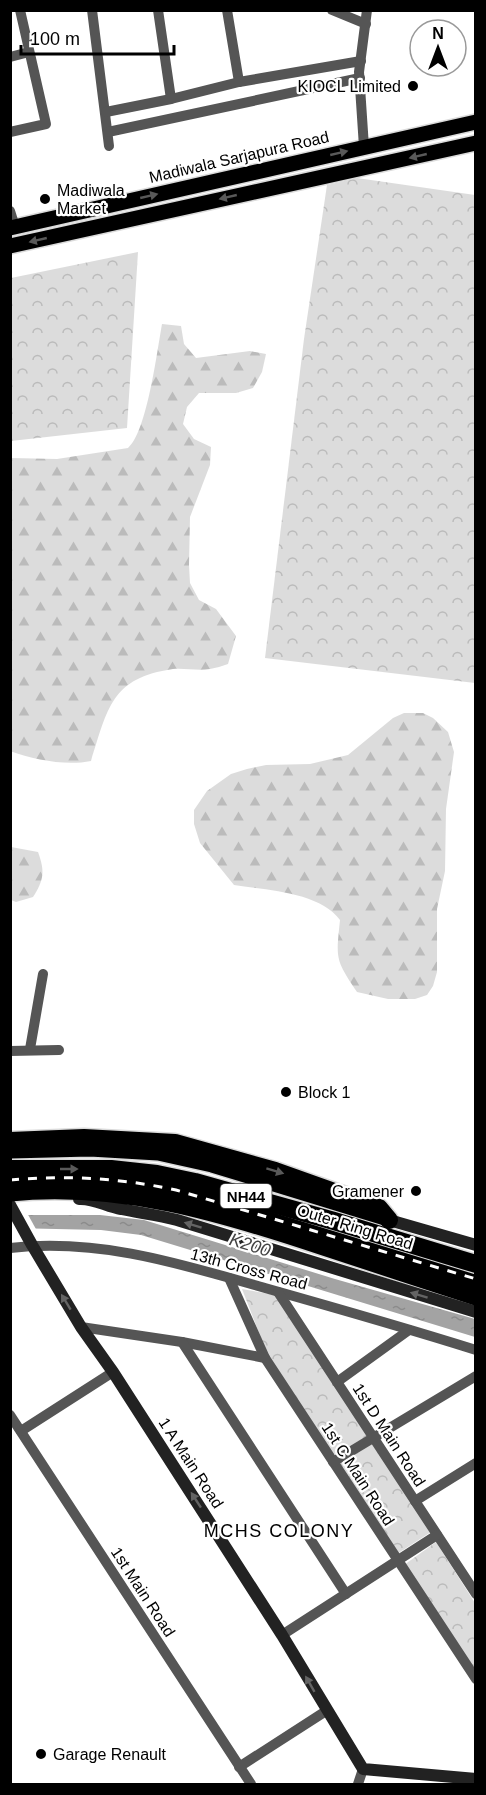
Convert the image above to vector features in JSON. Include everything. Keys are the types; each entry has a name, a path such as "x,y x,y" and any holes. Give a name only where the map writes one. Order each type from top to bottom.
{"highway":[{"path":"10,1141 84,1138 174,1143 275,1171 379,1208 389,1220"},
{"name":"Outer Ring Road","path":"10,1169 111,1169 157,1174 195,1182 334,1221 476,1264"},
{"name":"Outer Ring Road","path":"10,1185 128,1185 161,1191 201,1200 476,1284"}],"main road":[{"name":"Madiwala Sarjapura Road","path":"13,228 476,122"},
{"path":"10,246 476,143"},
{"path":"10,1151 90,1149 158,1153 212,1165 389,1220"},
{"path":"10,1194 67,1192 146,1198 282,1234 476,1298"}],"street":[{"path":"10,132 46,124 20,10"},
{"path":"92,10 109,146"},
{"path":"158,10 171,99"},
{"path":"227,10 239,82"},
{"path":"332,10 366,24"},
{"path":"364,147 360,78 368,10"},
{"path":"10,57 29,52"},
{"path":"106,112 239,82 361,61"},
{"path":"108,132 360,78"},
{"path":"10,211 13,228"},
{"path":"30,1049 43,974"},
{"path":"10,1051 59,1050"},
{"path":"12,1205 86,1199 119,1209 145,1212 476,1312"},
{"name":"1 A Main Road","path":"12,1205 32,1245 81,1327 113,1372 282,1635 363,1769"},
{"path":"389,1220 476,1245"},
{"name":"13th Cross Road","path":"10,1248 32,1245 110,1249 229,1278 476,1350"},
{"name":"1st C Main Road","path":"229,1278 265,1358 476,1679"},
{"name":"1st D Main Road","path":"278,1292 476,1594"},
{"path":"81,1327 182,1342 265,1358"},
{"path":"337,1382 410,1329"},
{"path":"182,1342 346,1594"},
{"path":"21,1431 113,1372"},
{"path":"333,1462 476,1376"},
{"name":"1st Main Road","path":"10,1415 250,1785"},
{"path":"415,1501 476,1463"},
{"path":"282,1635 437,1535"},
{"path":"465,1578 476,1571"},
{"path":"239,1767 326,1711"},
{"path":"358,1785 363,1769 412,1779 459,1781 476,1779"}],"green space":[{"path":"357,178 475,195 475,683 265,658 304,339 327,185"},
{"path":"138,252 127,428 11,441 11,278"},
{"path":"162,324 181,326 184,344 196,358 250,351 266,354 262,372 253,388 236,393 199,393 187,407 183,424 194,439 211,447 210,465 190,517 190,583 199,600 216,609 236,636 228,664 210,669 173,669 152,673 124,688 108,711 91,761 71,763 50,761 10,751 11,458 57,459 128,448 141,426 146,409"},
{"path":"404,713 423,713 433,718 448,732 454,752 446,809 445,871 437,909 437,972 433,986 427,995 415,999 388,999 357,992 341,965 338,951 340,920 331,911 320,903 292,894 234,885 200,843 194,824 194,810 207,791 231,774 266,765 310,764 348,755 393,718"},
{"path":"11,847 38,852 42,865 41,880 33,897 16,902 11,900"},
{"path":"242,1289 275,1295 368,1436 333,1455 268,1356"},
{"path":"372,1443 431,1532 397,1554 338,1465"},
{"path":"436,1542 475,1603 475,1670 404,1565"}],"water":[{"path":"10,1215 100,1215 144,1220 475,1319 475,1337 141,1235 101,1230 11,1228"}],"pier":[{"path":"26,1211 37,1231 10,1231 10,1212"}],"railway":[{"path":"10,1180 93,1179 176,1190 476,1279"}],"place":[{"name":"KIOCL Limited","path":"413,86"},
{"name":"Madiwala Market","path":"45,199"},
{"name":"Block 1","path":"286,1092"},
{"name":"Gramener","path":"416,1191"},
{"name":"Garage Renault","path":"41,1754"}],"district":[{"name":"MCHS COLONY","path":"279,1531"}],"water label":[{"name":"K200","path":"250,1245"}]}
